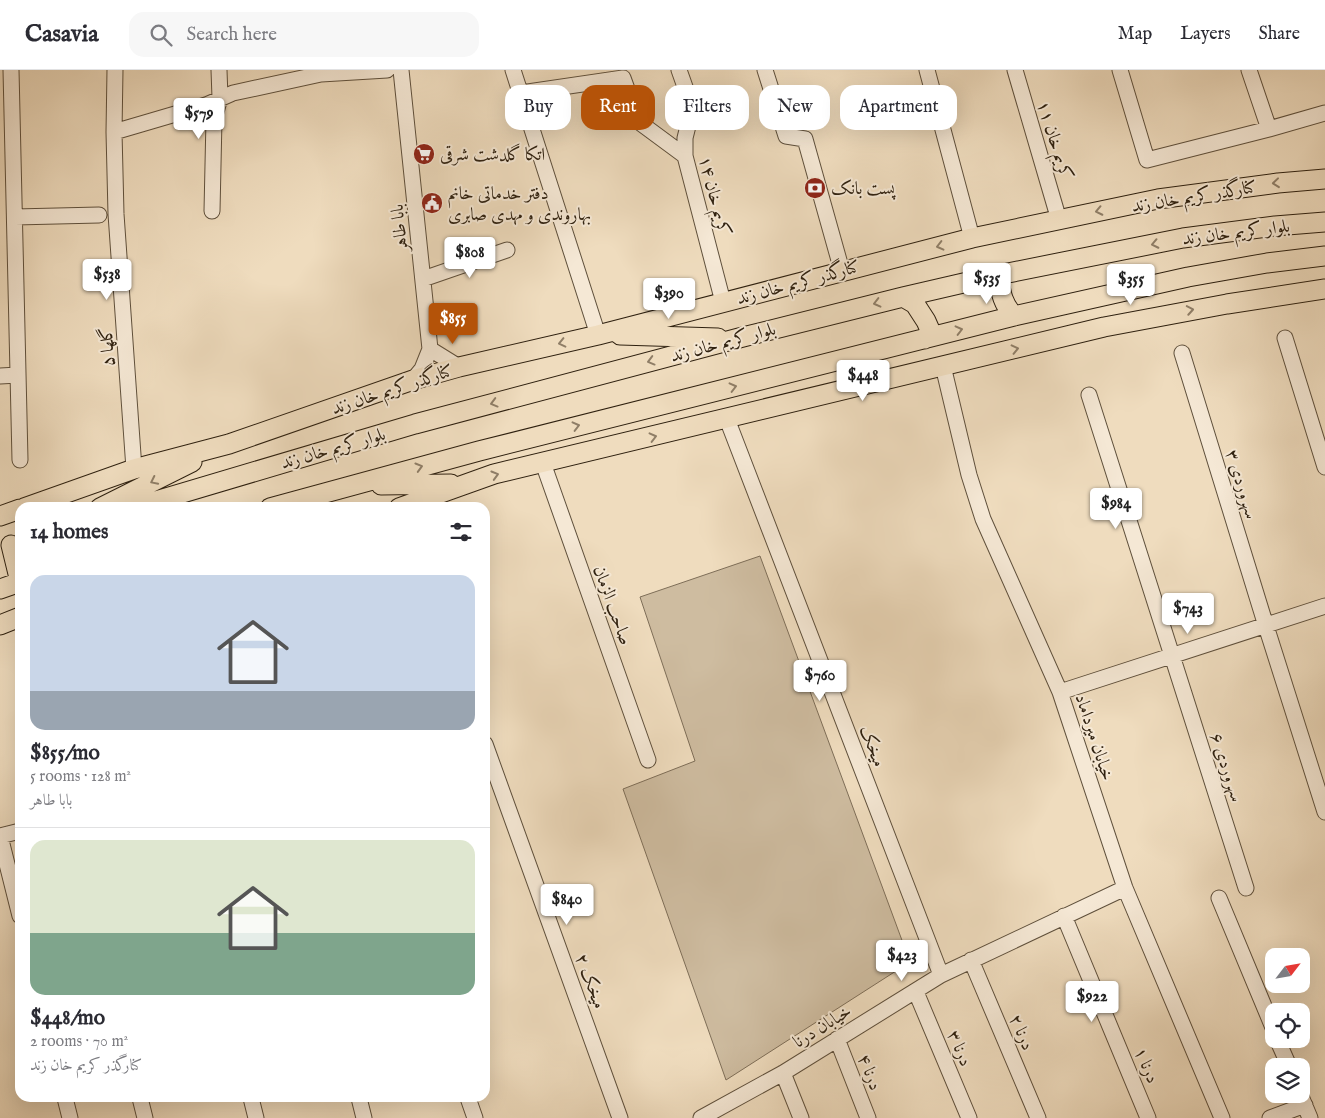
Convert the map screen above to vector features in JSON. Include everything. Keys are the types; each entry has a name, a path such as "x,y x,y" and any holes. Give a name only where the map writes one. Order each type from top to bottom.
{"main road":[{"name":"کنارگذر کریم خان زند","path":"41,502 134,469 229,444 413,380 459,367 598,335 972,238 1158,199 1278,183 1325,179"},
{"name":"بلوار کریم خان زند","path":"152,502 415,424 739,338 903,297 1183,238 1275,226 1325,222"},
{"name":"بلوار کریم خان زند","path":"293,502 488,448 1014,316 1188,277 1325,256"},
{"path":"998,276 1001,296 1014,316"},
{"path":"1144,287 1151,318"},
{"path":"414,502 494,474 1104,327 1227,304 1325,289"},
{"path":"903,297 915,304 926,321 930,330 925,339"},
{"path":"598,335 739,338"},
{"path":"112,502 229,444"},
{"path":"353,486 468,484"},
{"path":"0,516 15,511"},
{"path":"10,545 15,564"},
{"path":"0,588 15,584"},
{"path":"0,625 15,619"}],"street":[{"name":"گلها ۵","path":"115,70 116,214 134,469"},
{"path":"212,210 214,119 220,98 219,70"},
{"path":"114,132 206,105 233,93 321,72 387,70"},
{"name":"بابا طاهر","path":"401,70 430,349"},
{"path":"513,70 518,85"},
{"name":"کریم خان ۱۴","path":"679,70 690,101 692,114 685,138 685,156 723,302"},
{"path":"766,70 786,136 805,139 842,271"},
{"path":"926,70 972,238"},
{"name":"کریم خان ۱۱","path":"1015,70 1059,220"},
{"path":"1120,70 1147,160 1325,113"},
{"path":"1249,70 1269,129"},
{"path":"7,72 15,217 20,460"},
{"path":"571,86 623,78 639,122 685,156"},
{"path":"533,130 598,335"},
{"path":"15,217 99,215"},
{"path":"423,279 507,250"},
{"path":"1285,338 1325,467"},
{"path":"413,380 422,369 430,349 459,367"},
{"name":"سهروردی ۳","path":"1182,354 1325,812"},
{"name":"خیابان میرداماد","path":"942,366 969,475 983,519 1060,692 1125,888 1222,1118"},
{"path":"0,376 18,375"},
{"name":"سهروردی ۶","path":"1088,395 1246,888"},
{"name":"میخک","path":"727,418 941,976"},
{"name":"صاحب الزمان","path":"543,463 648,760"},
{"path":"1060,692 1325,606"},
{"name":"میخک ۲","path":"490,758 620,1118"},
{"path":"15,832 0,836 15,896"},
{"name":"خیابان درنا","path":"701,1118 783,1072 941,976 1125,888"},
{"path":"1219,898 1265,1008"},
{"name":"درنا ۱","path":"1064,916 1148,1118"},
{"name":"درنا ۲","path":"971,960 1038,1118"},
{"name":"درنا ۳","path":"916,992 969,1118"},
{"name":"درنا ۴","path":"837,1039 868,1118"},
{"path":"783,1072 801,1118"},
{"path":"66,1102 70,1118"},
{"path":"141,1102 145,1118"},
{"path":"252,1102 256,1118"},
{"path":"360,1102 364,1118"},
{"path":"469,1102 475,1118"},
{"path":"1270,1118 1305,1105"}],"shaded area":[{"path":"760,556 910,962 726,1080 623,789 695,761 640,597"}],"place":[{"name":"اتکا گلدشت شرقی","path":"424,154"},
{"name":"پست بانک","path":"815,188"},
{"name":"دفتر خدماتی خانم بهاروندی و مهدی صابری","path":"432,203"}]}
